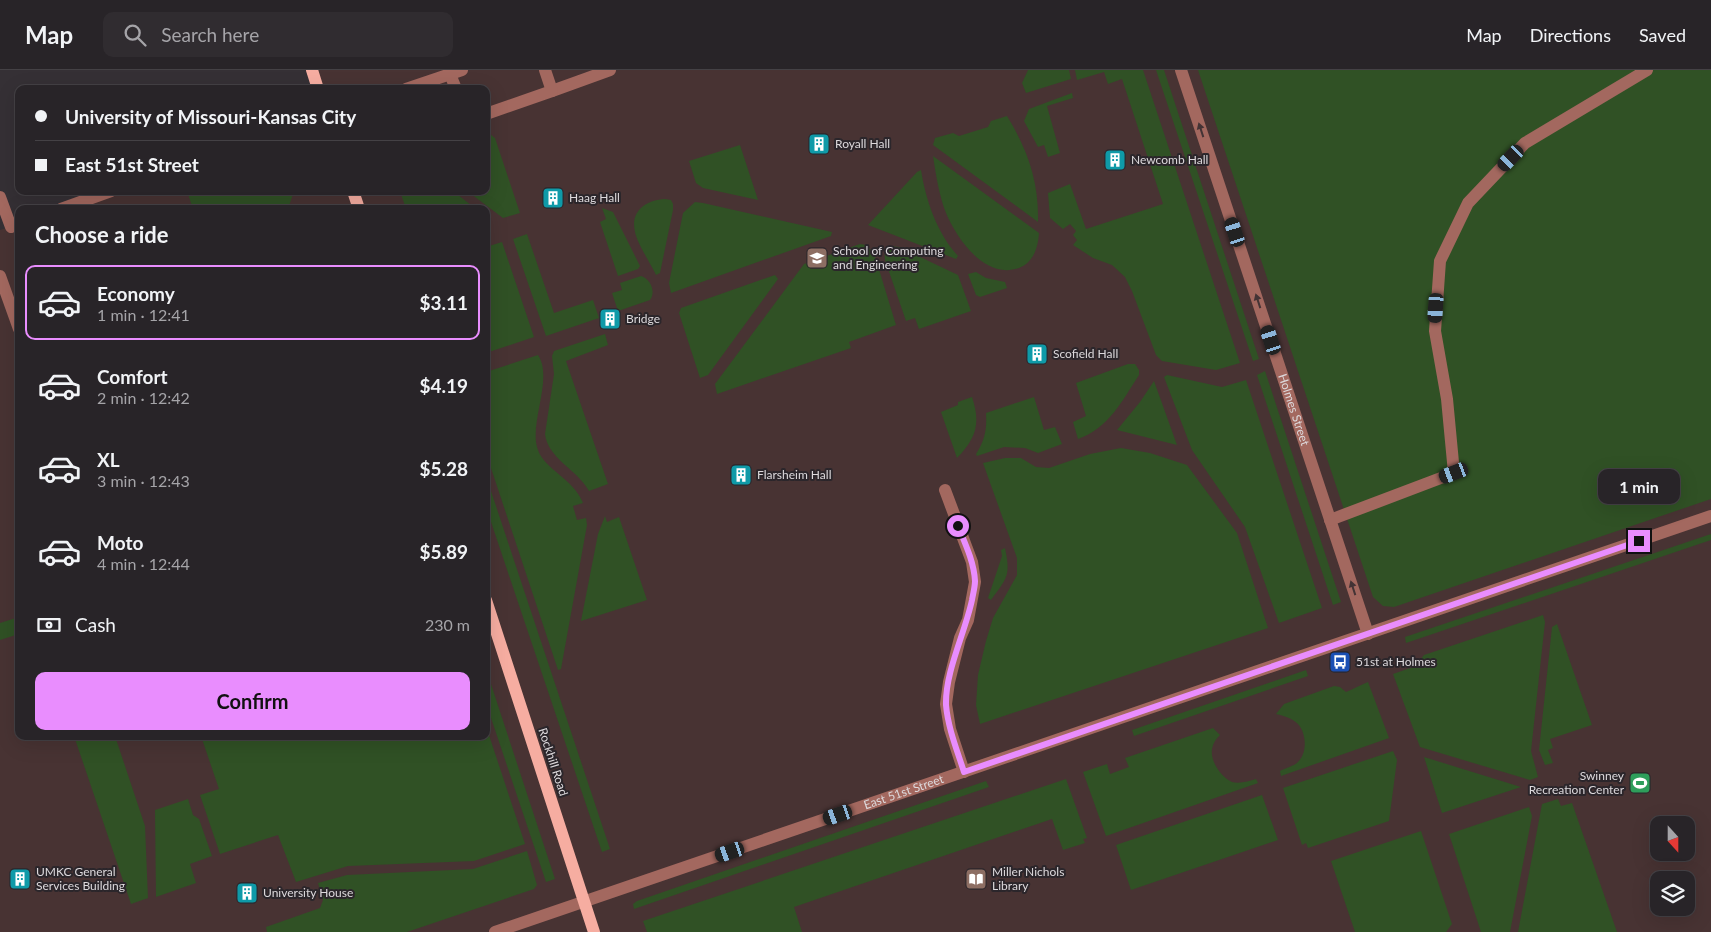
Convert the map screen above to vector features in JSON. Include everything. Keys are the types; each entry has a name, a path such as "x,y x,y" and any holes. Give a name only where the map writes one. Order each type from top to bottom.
{"main road":[{"path":"312,70 317,85"},
{"name":"Rockhill Road","path":"490,612 594,932"}],"street":[{"path":"418,85 462,70"},
{"path":"545,70 552,91"},
{"path":"490,113 610,70"},
{"name":"Holmes Street","path":"1181,70 1368,634"},
{"path":"1330,520 1454,473 1447,399 1435,331 1440,261 1468,203 1525,143 1647,70"},
{"path":"450,74 454,85"},
{"path":"72,205 100,195"},
{"path":"0,197 10,227"},
{"path":"0,276 15,318"},
{"path":"945,490 972,562 975,582 968,620 960,638 949,682 946,704 950,729 964,772"},
{"name":"East 51st Street","path":"495,932 1711,516"}],"shaded area":[{"path":"312,70 1711,70 1711,932 0,932 0,230 15,225 15,740 490,740 490,205 72,205 100,195 490,195 490,85 317,85"}],"green space":[{"path":"1028,70 1069,70 1071,79 1026,93 1022,83"},
{"path":"1075,70 1143,70 1240,363 1216,370 1162,361 1156,355 1125,277 1112,265 1093,258 1073,245 1077,240 1073,235 1076,231 1070,224 1063,229 1050,218 1048,193 1070,184 1086,229 1163,204 1122,79 1108,84 1104,72 1077,80"},
{"path":"1156,70 1164,70 1259,359 1253,361"},
{"path":"1198,70 1711,70 1711,499 1394,607 1383,606 1373,597"},
{"path":"1072,93 1073,98 1047,106 1060,153 1048,157 1044,145 1038,147 1024,121 1029,109"},
{"path":"1007,116 1021,141 1031,167 1037,193 1038,222 933,145 935,138 953,133 959,136 988,127 991,121"},
{"path":"490,134 495,138 520,213 503,218 490,208 490,205 486,205 472,195 490,195"},
{"path":"740,145 758,200 703,188 696,183 689,161"},
{"path":"933,156 1039,233 1038,244 1032,258 1028,262 1019,268 1007,270 995,268 984,263 965,245 946,213"},
{"path":"921,170 926,193 938,227 958,256 956,259 868,225"},
{"path":"188,195 293,195 289,205 192,205"},
{"path":"401,195 458,195 471,205 405,205"},
{"path":"665,199 671,200 673,210 660,273 656,275 638,242 634,225 637,213 641,208 646,204"},
{"path":"695,202 832,232 831,236 671,293 669,283 683,213"},
{"path":"602,208 613,212 640,266 638,269 618,276 600,222 606,219"},
{"path":"527,234 554,313 593,300 599,318 546,336 513,239"},
{"path":"502,242 534,337 490,352 490,246"},
{"path":"860,244 866,245 874,253 896,325 849,342 851,348 717,394 715,384 804,264"},
{"path":"891,246 899,247 958,275 971,311 919,329 915,318 906,321 885,260 885,252"},
{"path":"976,272 986,278 1005,282 1007,288 980,297 976,295 968,274"},
{"path":"775,275 778,279 708,375 700,378 679,313 681,308"},
{"path":"641,276 650,283 653,293 652,297 650,300 618,311 612,293 622,290 620,283"},
{"path":"605,334 608,345 566,361 608,484 589,491 584,483 557,457 547,443 545,434 554,374 552,356 554,351"},
{"path":"538,355 542,365 543,376 536,428 538,450 547,463 573,487 583,503 573,506 577,520 586,518 587,525 561,669 558,670 490,465 490,371"},
{"path":"1128,364 1135,364 1139,370 1139,375 1127,394 1106,421 1089,434 1078,439 1073,422 1086,416 1076,383"},
{"path":"1265,371 1341,602 1333,605 1257,375"},
{"path":"1167,375 1222,387 1246,380 1322,608 1279,623 1245,527 1192,450 1164,377"},
{"path":"1154,381 1177,445 1117,430"},
{"path":"972,397 976,415 975,430 969,444 957,458 941,412 958,405 958,402"},
{"path":"1034,397 1044,430 1055,427 1062,444 1038,453 1025,448 1004,447 977,456 976,454 985,434 986,413"},
{"path":"1121,448 1150,453 1187,465 1237,533 1268,628 980,724 976,705 978,675 986,641 993,618 1017,575 1017,558 983,463 1005,458 1021,458 1036,467 1049,468 1090,454"},
{"path":"490,488 610,849 602,852 490,519"},
{"path":"605,516 607,522 619,517 647,600 581,621 598,534"},
{"path":"1711,534 1711,540 1406,643 1405,637"},
{"path":"1005,548 1008,565 1006,576 1001,587 991,600 988,598 1002,556 1001,550"},
{"path":"1543,615 1545,622 1531,751 1538,777 1530,780 1420,747 1393,674 1419,665 1424,655"},
{"path":"15,618 15,635 0,640 0,623"},
{"path":"1557,624 1592,725 1550,739 1553,748 1548,750 1553,763 1545,765 1539,750 1552,627"},
{"path":"1306,670 1308,676 1134,736 1132,730"},
{"path":"490,681 555,879 546,882 490,715"},
{"path":"1368,682 1389,738 1281,776 1280,771 1296,763 1301,758 1305,748 1303,732 1298,724 1285,716 1276,714 1284,704 1334,686 1340,687 1346,692"},
{"path":"1213,728 1220,735 1214,743 1212,754 1220,773 1235,783 1256,779 1258,783 1106,836 1083,772 1107,764 1110,774 1129,767 1125,758"},
{"path":"490,738 525,844 474,861 348,866 296,882 278,835 220,854 200,795 219,789 202,740 490,740"},
{"path":"75,740 116,740 145,826 148,898 131,904"},
{"path":"1393,751 1397,760 1389,821 1308,848 1306,843 1302,845 1283,788"},
{"path":"1424,757 1521,787 1442,813"},
{"path":"1066,779 1087,838 1083,839 1085,843 1063,850 1052,819 794,907 802,932 647,932 643,921"},
{"path":"986,781 989,787 634,909 633,904 637,901"},
{"path":"1262,795 1278,840 1131,890 1116,845"},
{"path":"188,799 193,815 199,819 212,856 190,864 196,883 156,897 155,810"},
{"path":"1558,799 1561,806 1572,803 1617,932 1518,932 1542,804"},
{"path":"1529,807 1532,816 1510,932 1481,932 1449,834"},
{"path":"1421,831 1452,924 1446,932 1355,932 1331,861"},
{"path":"527,851 537,885 534,889 407,932 267,932 266,927 320,908 323,900 318,883 347,875 473,869"}],"place":[{"name":"Royall Hall","path":"819,144"},
{"name":"Newcomb Hall","path":"1115,160"},
{"name":"Haag Hall","path":"553,198"},
{"name":"School of Computing and Engineering","path":"817,258"},
{"name":"Bridge","path":"610,319"},
{"name":"Scofield Hall","path":"1037,354"},
{"name":"Flarsheim Hall","path":"741,475"},
{"name":"51st at Holmes","path":"1340,662"},
{"name":"Swinney Recreation Center","path":"1640,783"},
{"name":"UMKC General Services Building","path":"20,879"},
{"name":"Miller Nichols Library","path":"976,879"},
{"name":"University House","path":"247,893"}],"route":[{"path":"958,526 972,562 975,582 968,620 960,638 949,682 946,704 950,729 964,772 1639,541"}]}
